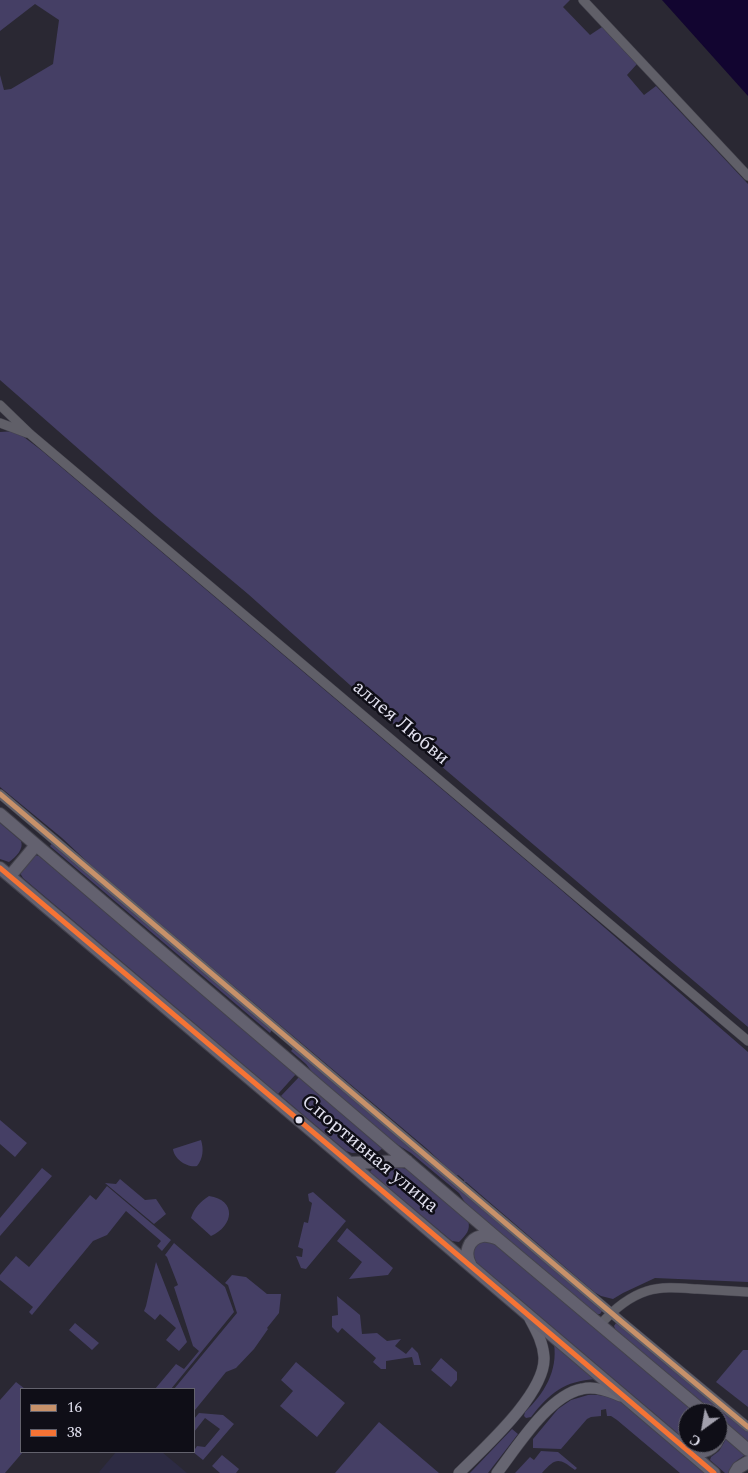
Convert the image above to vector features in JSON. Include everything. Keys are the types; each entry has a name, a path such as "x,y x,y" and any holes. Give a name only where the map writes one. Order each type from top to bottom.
{"main road":[{"name":"Спортивная улица","path":"0,814 693,1403"},
{"path":"5,872 36,845"},
{"name":"Спортивная улица","path":"5,872 678,1442"},
{"path":"350,1163 407,1161"},
{"path":"472,1267 467,1253 468,1247 472,1242 482,1236 498,1239"},
{"path":"459,1473 513,1416 533,1392 538,1382 544,1366 544,1356 537,1331 527,1314"},
{"path":"497,1473 551,1406 562,1398 573,1392 595,1388 626,1398"},
{"path":"513,1416 530,1431"},
{"path":"728,1433 748,1450"},
{"name":"Спортивная улица","path":"690,1453 714,1473"},
{"path":"736,1473 738,1468 748,1462"}],"street":[{"path":"583,0 748,176"},
{"name":"аллея Любви","path":"0,405 30,434 748,1041"},
{"name":"аллея Любви","path":"0,423 30,434"},
{"path":"0,794 748,1427"},
{"path":"600,1325 611,1312 631,1298 646,1291 660,1288 748,1292"}],"shaded area":[{"path":"0,0 570,0 563,7 590,35 602,27 637,64 627,75 644,95 656,86 748,184 748,1027 434,760 248,594 155,516 0,380 0,75 4,90 11,89 53,64 59,20 35,4 0,31"},
{"path":"662,0 748,0 748,96"},
{"path":"16,431 41,450 560,889 748,1052 748,1282 655,1278 613,1299 594,1292 0,787 0,432"},
{"path":"0,823 22,844 17,855 9,862 0,859"},
{"path":"53,842 273,1028 270,1033 50,846"},
{"path":"35,855 39,856 296,1074 278,1094 23,878 20,873"},
{"path":"295,1046 602,1311 600,1314 596,1314 468,1207 459,1193 411,1153 390,1140 315,1076 306,1064 291,1051"},
{"path":"299,1077 383,1148 379,1151 352,1153 346,1151 281,1096"},
{"path":"0,1120 27,1143 15,1157 0,1144"},
{"path":"201,1140 202,1154 197,1166 185,1164 174,1153 173,1149"},
{"path":"396,1167 408,1169 468,1220 469,1227 467,1232 459,1242 452,1241 370,1172 373,1168"},
{"path":"42,1168 52,1176 0,1236 0,1218"},
{"path":"120,1179 145,1200 156,1199 166,1214 154,1224 105,1183 116,1184"},
{"path":"107,1186 171,1240 162,1251 157,1246 161,1241 126,1211 107,1235 93,1241 32,1315 29,1312 33,1307 0,1280 0,1275 16,1256 29,1267 90,1195 96,1200"},
{"path":"313,1192 346,1221 306,1269 301,1268 296,1256 302,1257 303,1249 298,1247 304,1222 308,1223 312,1203 309,1201 308,1194"},
{"path":"209,1196 218,1198 224,1203 228,1208 229,1214 224,1226 219,1232 211,1236 191,1218 198,1206"},
{"path":"347,1228 393,1268 388,1275 349,1279 362,1262 337,1241"},
{"path":"492,1240 684,1403 678,1403 678,1434 476,1262 473,1254 475,1244"},
{"path":"174,1243 225,1287 234,1312 172,1388 156,1388 176,1364 184,1369 199,1351 193,1346 174,1287 178,1285 165,1255"},
{"path":"156,1262 187,1342 179,1351 166,1340 176,1328 160,1314 155,1320 144,1311"},
{"path":"232,1275 246,1277 267,1294 281,1294 279,1313 254,1349 236,1368 226,1372 195,1410 195,1388 175,1388 237,1313 228,1285 225,1283"},
{"path":"337,1296 360,1315 362,1334 377,1333 387,1341 401,1339 395,1346 406,1354 412,1347 418,1353 421,1365 414,1365 412,1357 386,1361 386,1369 381,1369 373,1362 376,1358 342,1328 338,1333 332,1327 332,1316 338,1315"},
{"path":"75,1323 99,1343 92,1350 69,1330"},
{"path":"618,1323 714,1403 701,1403 616,1331 614,1326"},
{"path":"554,1344 596,1379 575,1382 566,1386 551,1395 531,1417 526,1418 524,1416 525,1412 544,1390 552,1373 555,1354"},
{"path":"743,1350 748,1350 748,1407 716,1382"},
{"path":"441,1358 457,1372 457,1380 451,1387 431,1370"},
{"path":"296,1362 345,1403 317,1437 280,1406 293,1391 281,1380"},
{"path":"16,1382 24,1388 20,1388 20,1453 22,1453 5,1473 0,1473 0,1400"},
{"path":"588,1395 599,1395 618,1401 627,1406 678,1449 678,1453 683,1453 707,1473 680,1473 617,1420 607,1416 606,1409 601,1410 601,1416 587,1419 561,1449 533,1448 533,1439 558,1409 571,1400"},
{"path":"199,1413 223,1415 234,1424 203,1460 194,1453 195,1449 197,1446 205,1447 220,1429 205,1418 195,1431 195,1418"},
{"path":"728,1414 748,1431 748,1443 728,1426"},
{"path":"379,1422 439,1473 335,1473"},
{"path":"512,1429 518,1434 488,1473 470,1473"},
{"path":"728,1441 745,1455 733,1464 730,1473 725,1473 710,1460 716,1453 728,1453"},
{"path":"541,1451 558,1452 577,1468 575,1470 565,1463 558,1461 551,1464 542,1473 515,1473 530,1457 534,1460"},
{"path":"115,1453 163,1453 187,1473 100,1473"},
{"path":"222,1455 239,1469 236,1473 220,1473 212,1466"}],"transit line":[{"name":"16","path":"0,794 748,1427"},
{"name":"38","path":"0,868 714,1473"}]}
